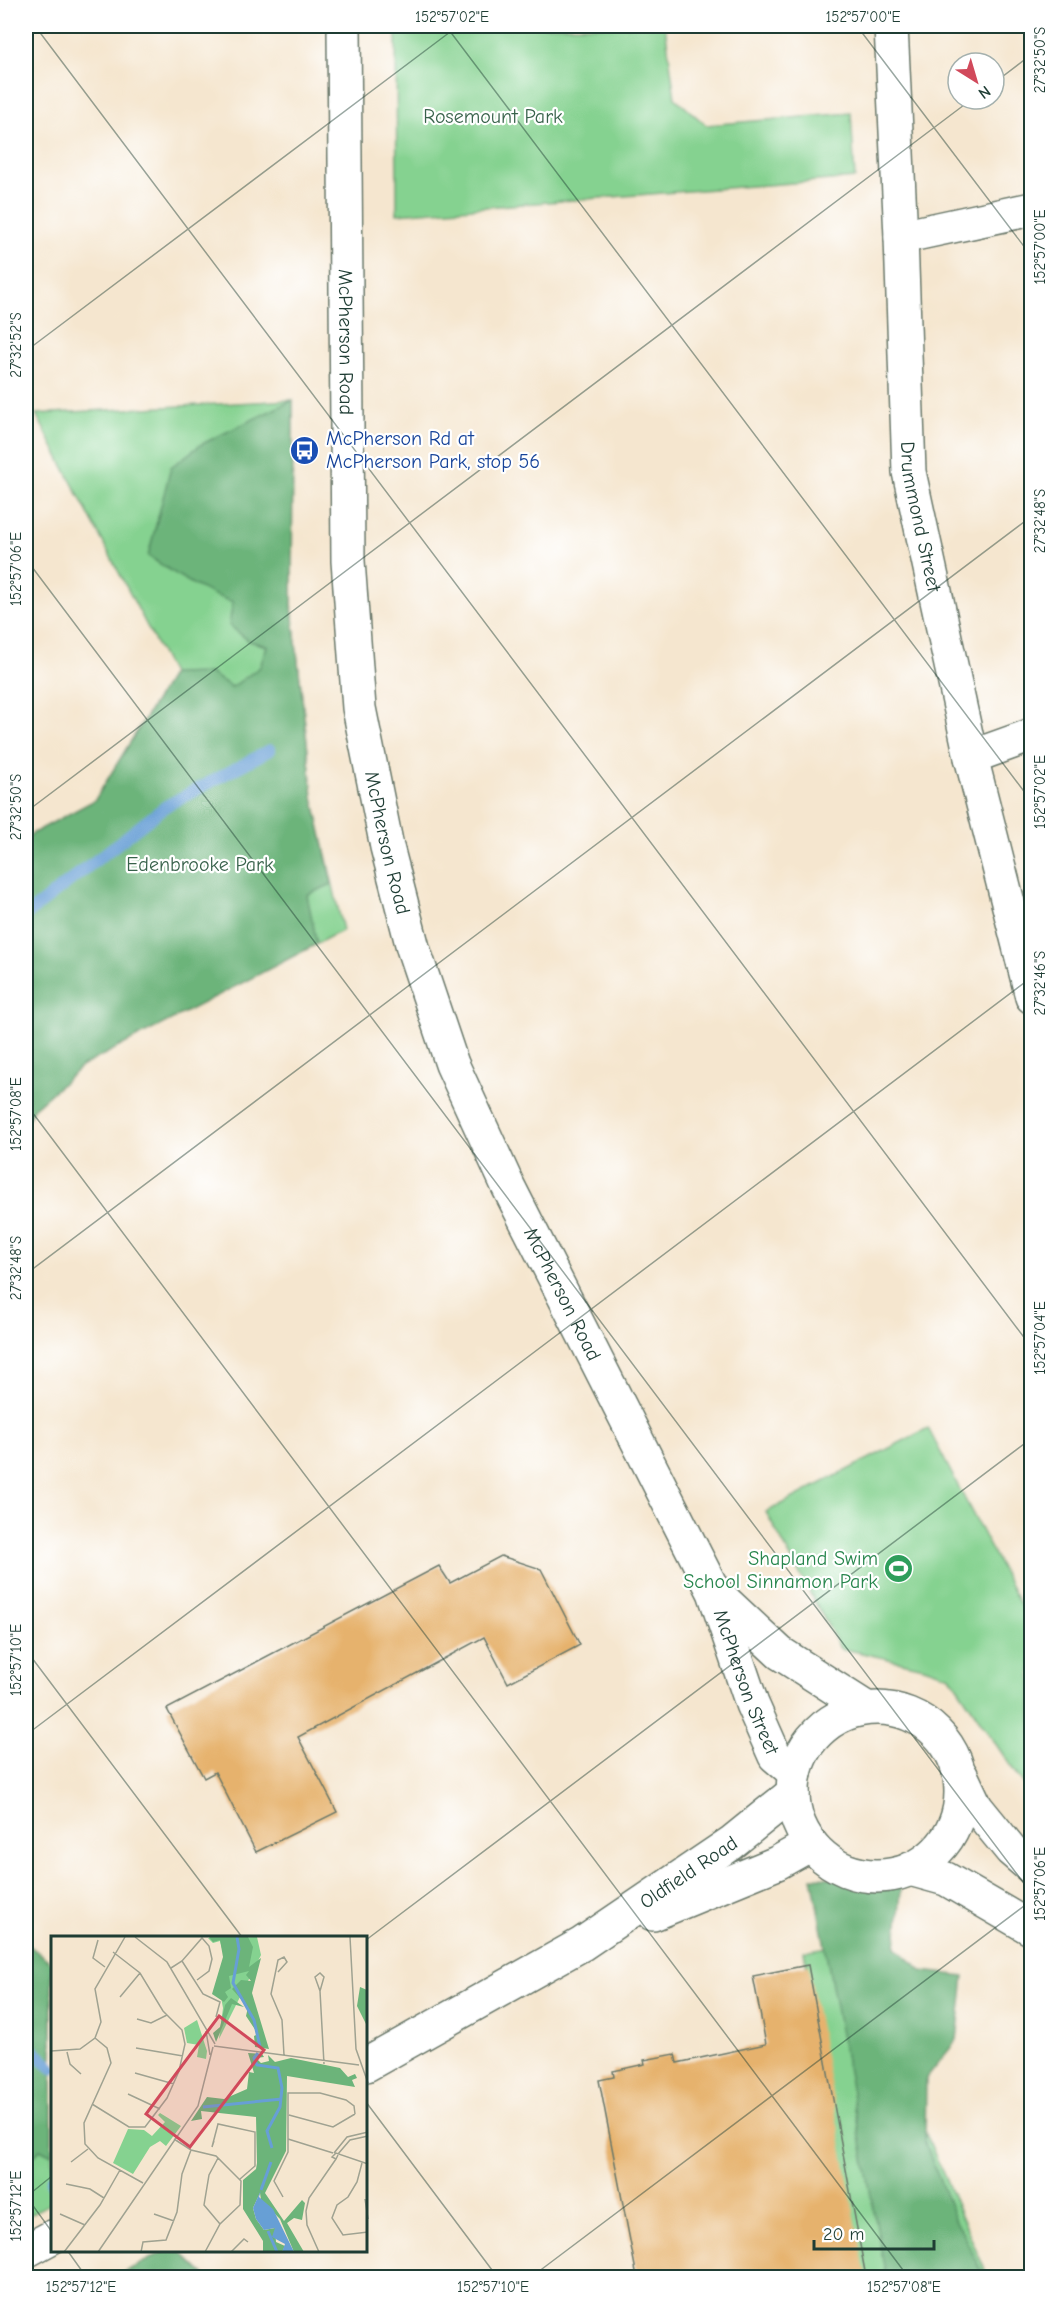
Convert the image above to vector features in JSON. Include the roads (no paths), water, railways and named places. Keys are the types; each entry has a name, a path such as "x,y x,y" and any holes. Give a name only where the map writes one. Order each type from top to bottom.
{"street":[{"name":"McPherson Road","path":"344,26 348,561 359,708 387,847 412,948 452,1064 514,1197 714,1592"},
{"name":"Drummond Street","path":"891,26 902,237 909,472 971,757 1032,997"},
{"path":"902,237 1032,209"},
{"path":"971,757 1032,735"},
{"name":"McPherson Street","path":"714,1592 780,1653 866,1708"},
{"name":"McPherson Street","path":"714,1592 752,1704 775,1756 794,1783"},
{"path":"960,1774 961,1803 952,1830 935,1853 910,1869 884,1876 856,1874 831,1863 811,1844 798,1820 794,1783 804,1750 820,1730 841,1715 866,1708 891,1708 915,1716 936,1730 951,1750 976,1807 1011,1850 1032,1868"},
{"name":"Oldfield Road","path":"368,2064 582,1944 731,1843 794,1783"},
{"name":"Oldfield Road","path":"582,1944 777,1863 811,1844"},
{"path":"910,1869 946,1879 1032,1929"},
{"path":"26,2251 51,2237"}],"waterway":[{"path":"26,915 166,806 270,750"},
{"path":"26,2044 51,2067"}],"place":[{"name":"McPherson Rd at McPherson Park, stop 56","path":"305,450"},
{"name":"Shapland Swim School Sinnamon Park","path":"899,1569"}],"park label":[{"name":"Rosemount Park","path":"493,116"},
{"name":"Edenbrooke Park","path":"200,864"}]}
